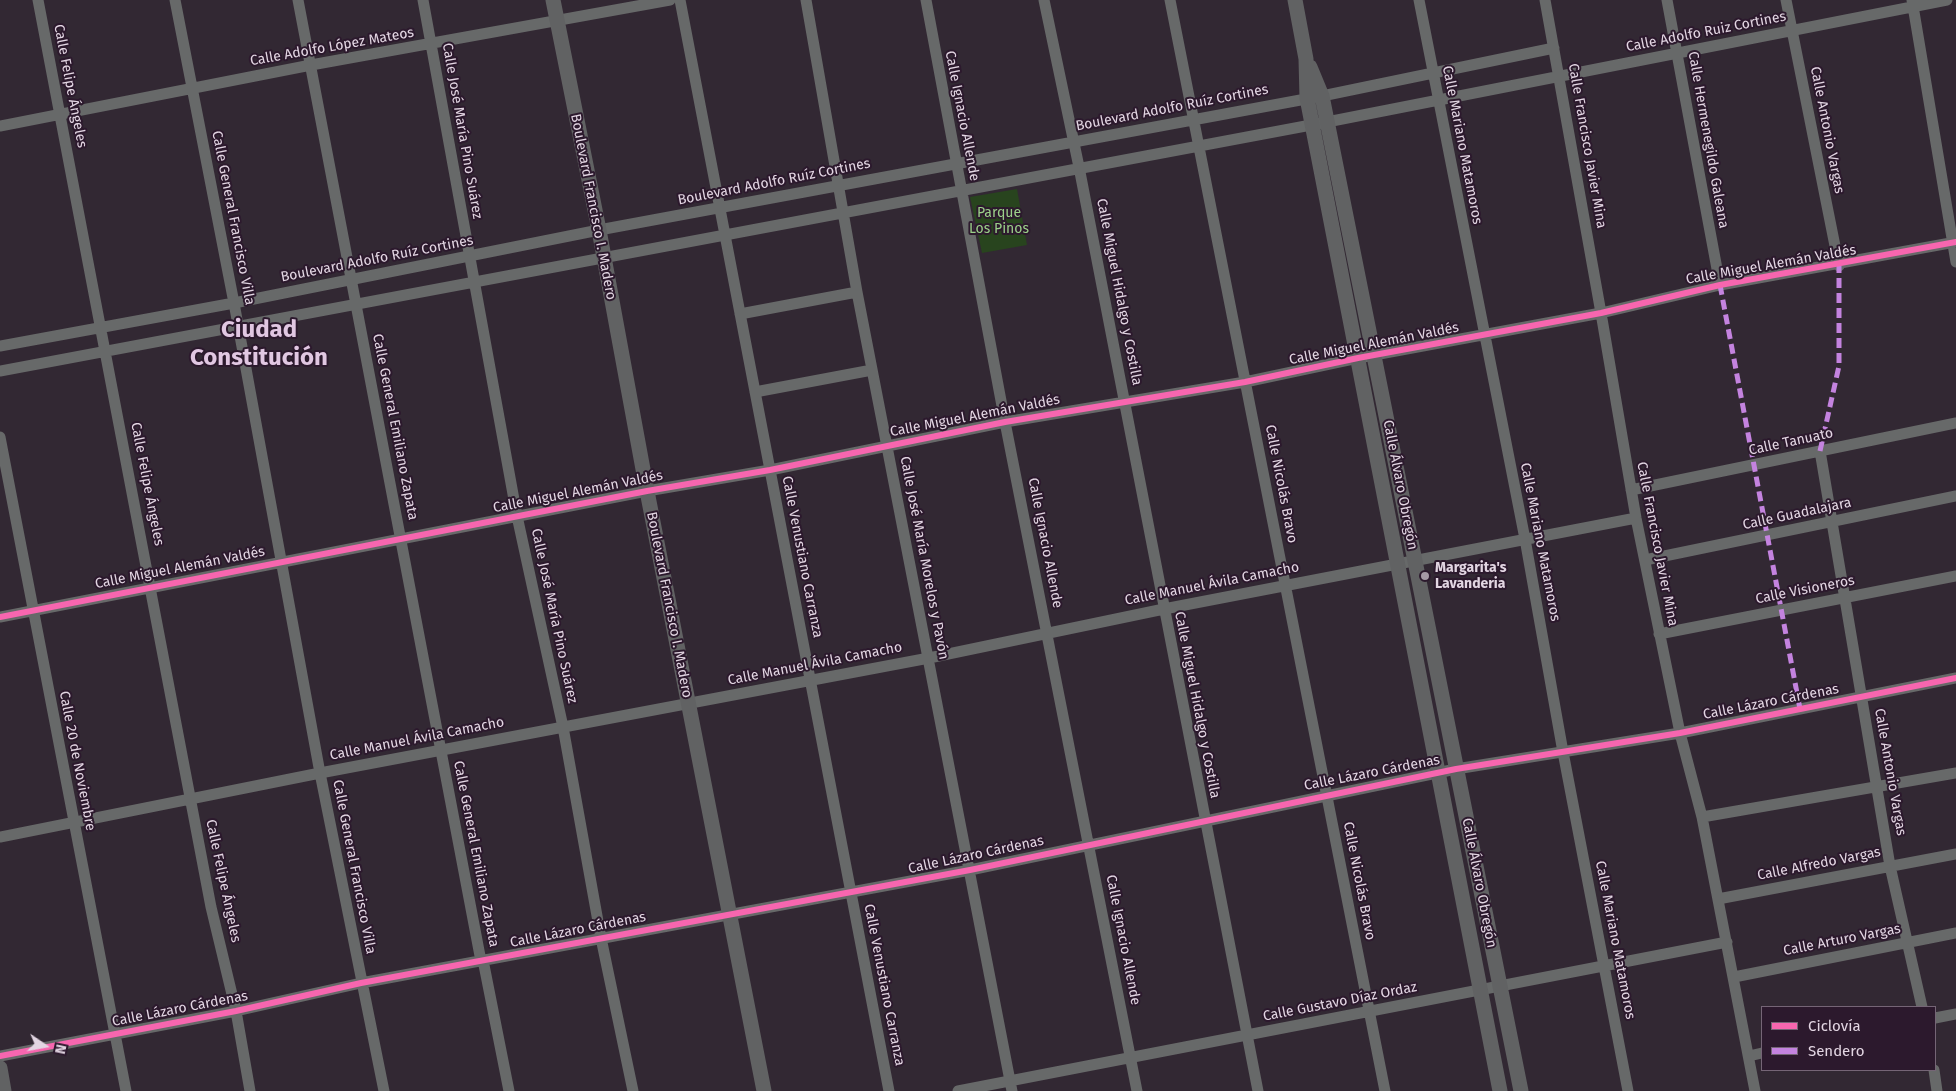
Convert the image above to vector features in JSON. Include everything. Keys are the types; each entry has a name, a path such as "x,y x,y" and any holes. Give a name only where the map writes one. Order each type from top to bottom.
{"street":[{"name":"Calle Felipe Ángeles","path":"38,0 107,352 191,800 212,907 236,1011 250,1091"},
{"name":"Calle General Francisco Villa","path":"175,0 234,303 320,773 384,1091"},
{"name":"Calle General Emiliano Zapata","path":"298,0 481,961 484,960 509,1091"},
{"name":"Calle José María Pino Suárez","path":"423,0 517,516 563,727 601,938 632,1091"},
{"name":"Boulevard Francisco I. Madero","path":"553,0 764,1091"},
{"name":"Calle Adolfo López Mateos","path":"0,126 311,65 670,0"},
{"name":"Calle Venustiano Carranza","path":"680,0 889,1091"},
{"name":"Calle José María Morelos y Pavón","path":"806,0 886,446 1011,1086"},
{"name":"Calle Ignacio Allende","path":"926,0 1005,422 1090,844 1137,1091"},
{"name":"Calle Miguel Hidalgo y Costilla","path":"1044,0 1079,167 1204,821 1258,1091"},
{"name":"Calle Nicolás Bravo","path":"1170,0 1385,1091"},
{"name":"Calle Álvaro Obregón","path":"1295,0 1314,97 1374,356 1521,1091"},
{"name":"Calle Mariano Matamoros","path":"1419,0 1525,540 1563,752 1628,1091"},
{"name":"Calle Francisco Javier Mina","path":"1545,0 1602,313 1636,518 1680,733 1702,816 1755,1091"},
{"name":"Calle Hermenegildo Galeana","path":"1667,0 1720,286"},
{"name":"Calle Antonio Vargas","path":"1786,0 1839,266"},
{"name":"Calle Adolfo Ruiz Cortines","path":"1320,123 1792,30 1912,3 1947,0"},
{"path":"1912,3 1956,262"},
{"name":"Boulevard Adolfo Ruíz Cortines","path":"0,346 234,303 351,278 599,230 1314,97 1554,48"},
{"name":"Calle Álvaro Obregón","path":"1320,123 1358,358 1500,1091"},
{"path":"0,371 725,233 1320,123"},
{"name":"Calle Miguel Alemán Valdés","path":"0,617 282,560 647,491 770,470 1005,422 1245,382 1358,358 1602,313 1720,286 1839,266 1954,243"},
{"path":"740,314 857,292"},
{"path":"755,392 872,370"},
{"name":"Calle Tanuato","path":"1631,490 1956,423"},
{"name":"Calle 20 de Noviembre","path":"0,437 126,1091"},
{"name":"Calle Antonio Vargas","path":"1820,451 1890,866 1922,1006"},
{"name":"Calle Guadalajara","path":"1645,560 1956,496"},
{"name":"Calle Manuel Ávila Camacho","path":"0,836 191,800 320,773 810,681 1285,585 1636,518"},
{"name":"Calle Visioneros","path":"1659,634 1956,576"},
{"name":"Calle Lázaro Cárdenas","path":"0,1056 236,1011 361,983 970,870 1456,769 1680,733 1956,678"},
{"path":"1702,816 1956,773"},
{"name":"Calle Alfredo Vargas","path":"1718,899 1956,854"},
{"name":"Calle Arturo Vargas","path":"1734,977 1956,933"},
{"name":"Calle Gustavo Díaz Ordaz","path":"958,1091 1011,1086 1130,1058 1727,942"},
{"path":"1936,1018 1956,1014"},
{"path":"1748,1056 1761,1053"},
{"path":"0,1068 4,1091"},
{"path":"1934,1071 1938,1091"}],"green space":[{"name":"Parque Los Pinos","path":"1017,189 1027,245 982,253 970,197"}],"marked path":[{"path":"1820,451 1839,366 1839,266"},
{"path":"1720,285 1800,709"}],"cycle path":[{"path":"0,617 647,491 770,470 1005,422 1245,382 1358,358 1601,313 1720,285 1956,242"},
{"path":"0,1056 236,1011 361,983 970,870 1456,769 1680,733 1956,678"}],"place":[{"name":"Margarita's Lavanderia","path":"1425,576"}],"district":[{"name":"Ciudad Constitución","path":"259,344"}]}
